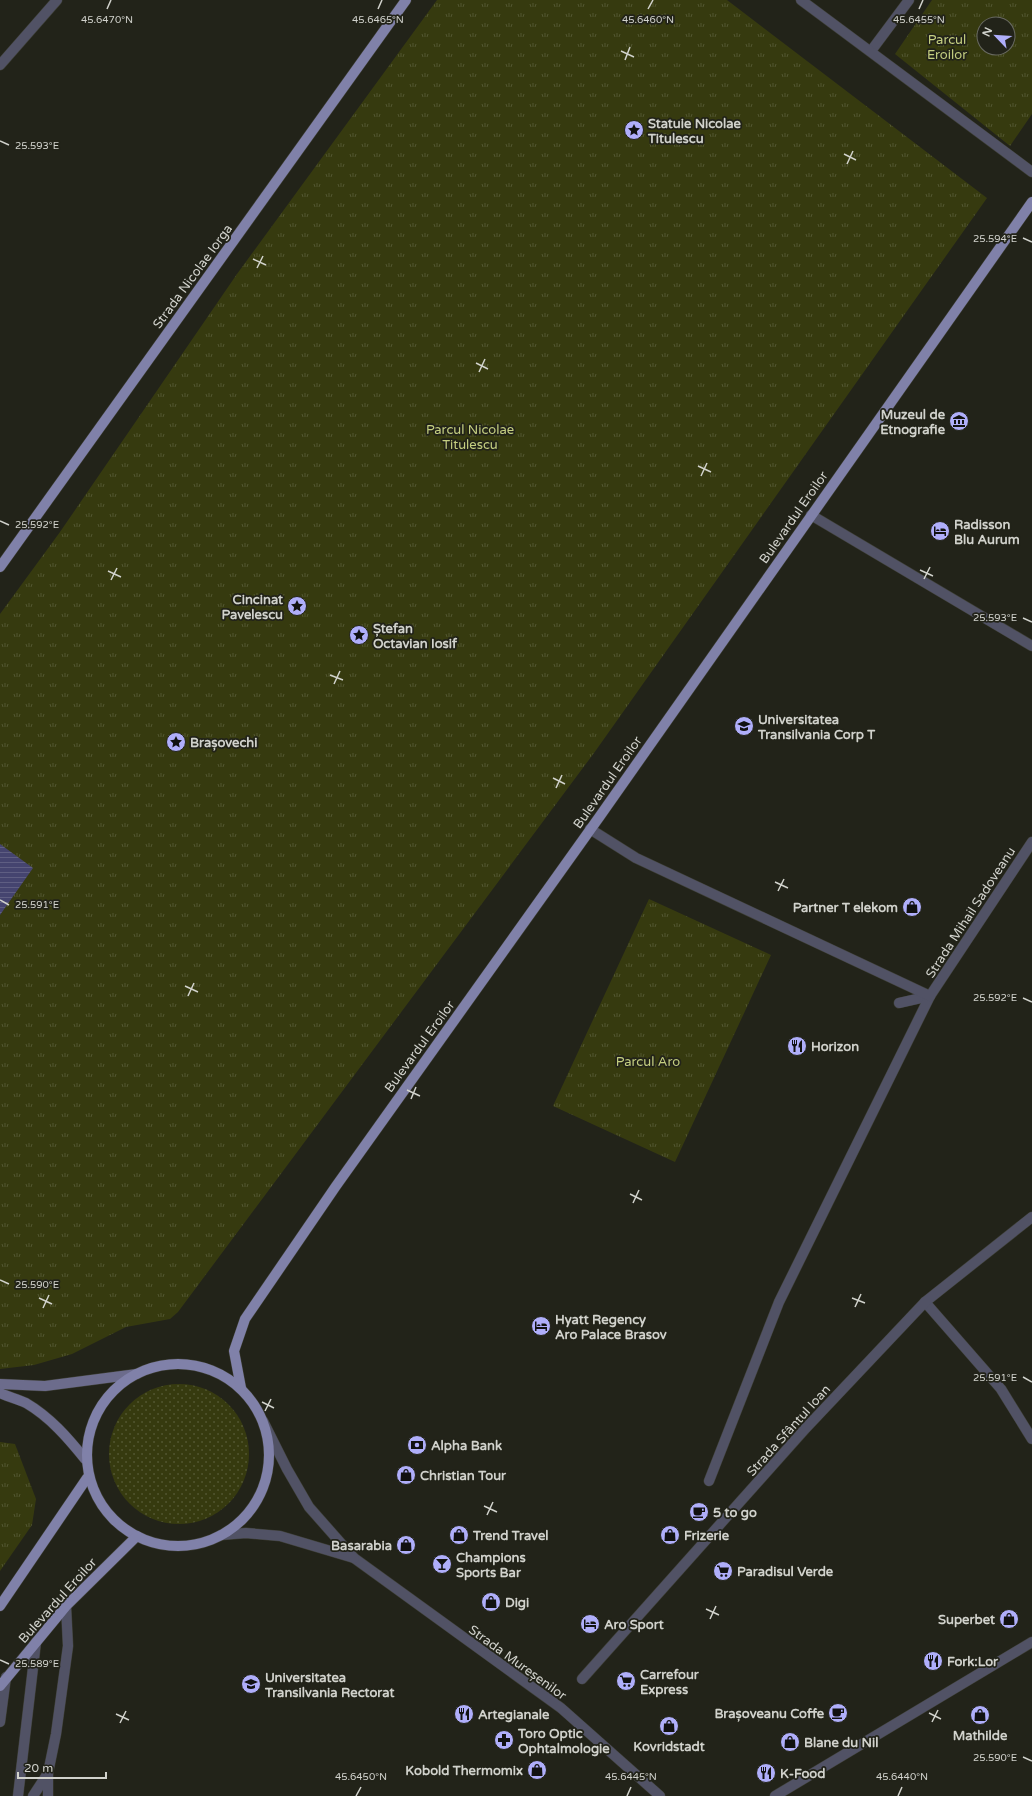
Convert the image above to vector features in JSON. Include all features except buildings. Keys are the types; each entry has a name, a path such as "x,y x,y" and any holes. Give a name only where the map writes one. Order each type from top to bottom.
{"main road":[{"name":"Strada Nicolae Iorga","path":"0,567 406,0"},
{"name":"Bulevardul Eroilor","path":"241,1388 234,1351 245,1319 336,1186 590,829 1032,202"},
{"path":"0,1384 45,1386 136,1374 163,1365 191,1364 218,1372 241,1388 254,1403 263,1421 269,1446 267,1473 258,1498 242,1519 221,1535 194,1544 165,1544 137,1536 118,1523 103,1508 94,1495 87,1478 85,1459 90,1434 99,1410 115,1389 136,1374"},
{"path":"0,1394 26,1403 45,1416 62,1431 85,1459"},
{"path":"0,1606 87,1478"},
{"name":"Bulevardul Eroilor","path":"0,1686 66,1606 137,1536"}],"street":[{"path":"0,65 57,0"},
{"path":"801,0 1032,172"},
{"path":"871,51 910,0"},
{"path":"811,515 1032,646"},
{"path":"590,829 636,858 930,996"},
{"name":"Strada Mihail Sadoveanu","path":"709,1480 779,1302 930,996 1032,842"},
{"path":"899,1003 930,996"},
{"name":"Strada Sfântul Ioan","path":"582,1679 805,1429 925,1302 1032,1217"},
{"path":"925,1302 1001,1389 1032,1439"},
{"name":"Strada Mureșenilor","path":"263,1421 287,1469 309,1507 354,1558 561,1708 660,1796"},
{"name":"Strada Mureșenilor","path":"221,1535 246,1533 280,1536 354,1558"},
{"path":"48,1796 48,1773 56,1734 68,1646 66,1606"},
{"path":"18,1796 36,1642"},
{"path":"775,1796 1032,1642"},
{"path":"0,1722 6,1677"},
{"path":"33,1796 48,1773"}],"green space":[{"name":"Parcul Nicolae Titulescu","path":"437,0 727,0 987,198 594,753 178,1312 170,1319 126,1327 72,1354 34,1365 0,1369 0,614 60,532 237,274"},
{"name":"Parcul Eroilor","path":"932,0 1032,0 1032,114 1010,146 895,54"},
{"name":"Parcul Aro","path":"649,899 771,955 675,1162 553,1106"},
{"path":"186,1384 206,1389 229,1404 244,1427 248,1440 248,1468 244,1481 229,1504 206,1519 193,1523 172,1524 152,1519 129,1504 114,1481 110,1468 109,1447 114,1427 129,1404 152,1389 165,1385"},
{"path":"0,1442 15,1444 36,1499 32,1525 0,1571"}],"shaded area":[{"path":"0,844 33,868 0,915"}],"place":[{"name":"Statuie Nicolae Titulescu","path":"634,130"},
{"name":"Muzeul de Etnografie","path":"959,421"},
{"name":"Radisson Blu Aurum","path":"940,531"},
{"name":"Cincinat Pavelescu","path":"297,606"},
{"name":"Ștefan Octavian Iosif","path":"359,635"},
{"name":"Universitatea Transilvania Corp T","path":"744,726"},
{"name":"Brașovechi","path":"176,742"},
{"name":"Partner T elekom","path":"912,907"},
{"name":"Horizon","path":"797,1046"},
{"name":"Hyatt Regency Aro Palace Brasov","path":"541,1326"},
{"name":"Alpha Bank","path":"417,1445"},
{"name":"Christian Tour","path":"406,1475"},
{"name":"5 to go","path":"699,1512"},
{"name":"Trend Travel","path":"459,1535"},
{"name":"Frizerie","path":"670,1535"},
{"name":"Basarabia","path":"406,1545"},
{"name":"Champions Sports Bar","path":"442,1564"},
{"name":"Paradisul Verde","path":"723,1571"},
{"name":"Digi","path":"491,1602"},
{"name":"Superbet","path":"1009,1619"},
{"name":"Aro Sport","path":"590,1624"},
{"name":"Fork:Lor","path":"933,1661"},
{"name":"Carrefour Express","path":"626,1681"},
{"name":"Universitatea Transilvania Rectorat","path":"251,1684"},
{"name":"Brașoveanu Coffe","path":"838,1713"},
{"name":"Artegianale","path":"464,1714"},
{"name":"Mathilde","path":"980,1715"},
{"name":"Kovridstadt","path":"669,1726"},
{"name":"Toro Optic Ophtalmologie","path":"504,1740"},
{"name":"Blane du Nil","path":"790,1742"},
{"name":"Kobold Thermomix","path":"537,1770"},
{"name":"K-Food","path":"766,1773"}]}
